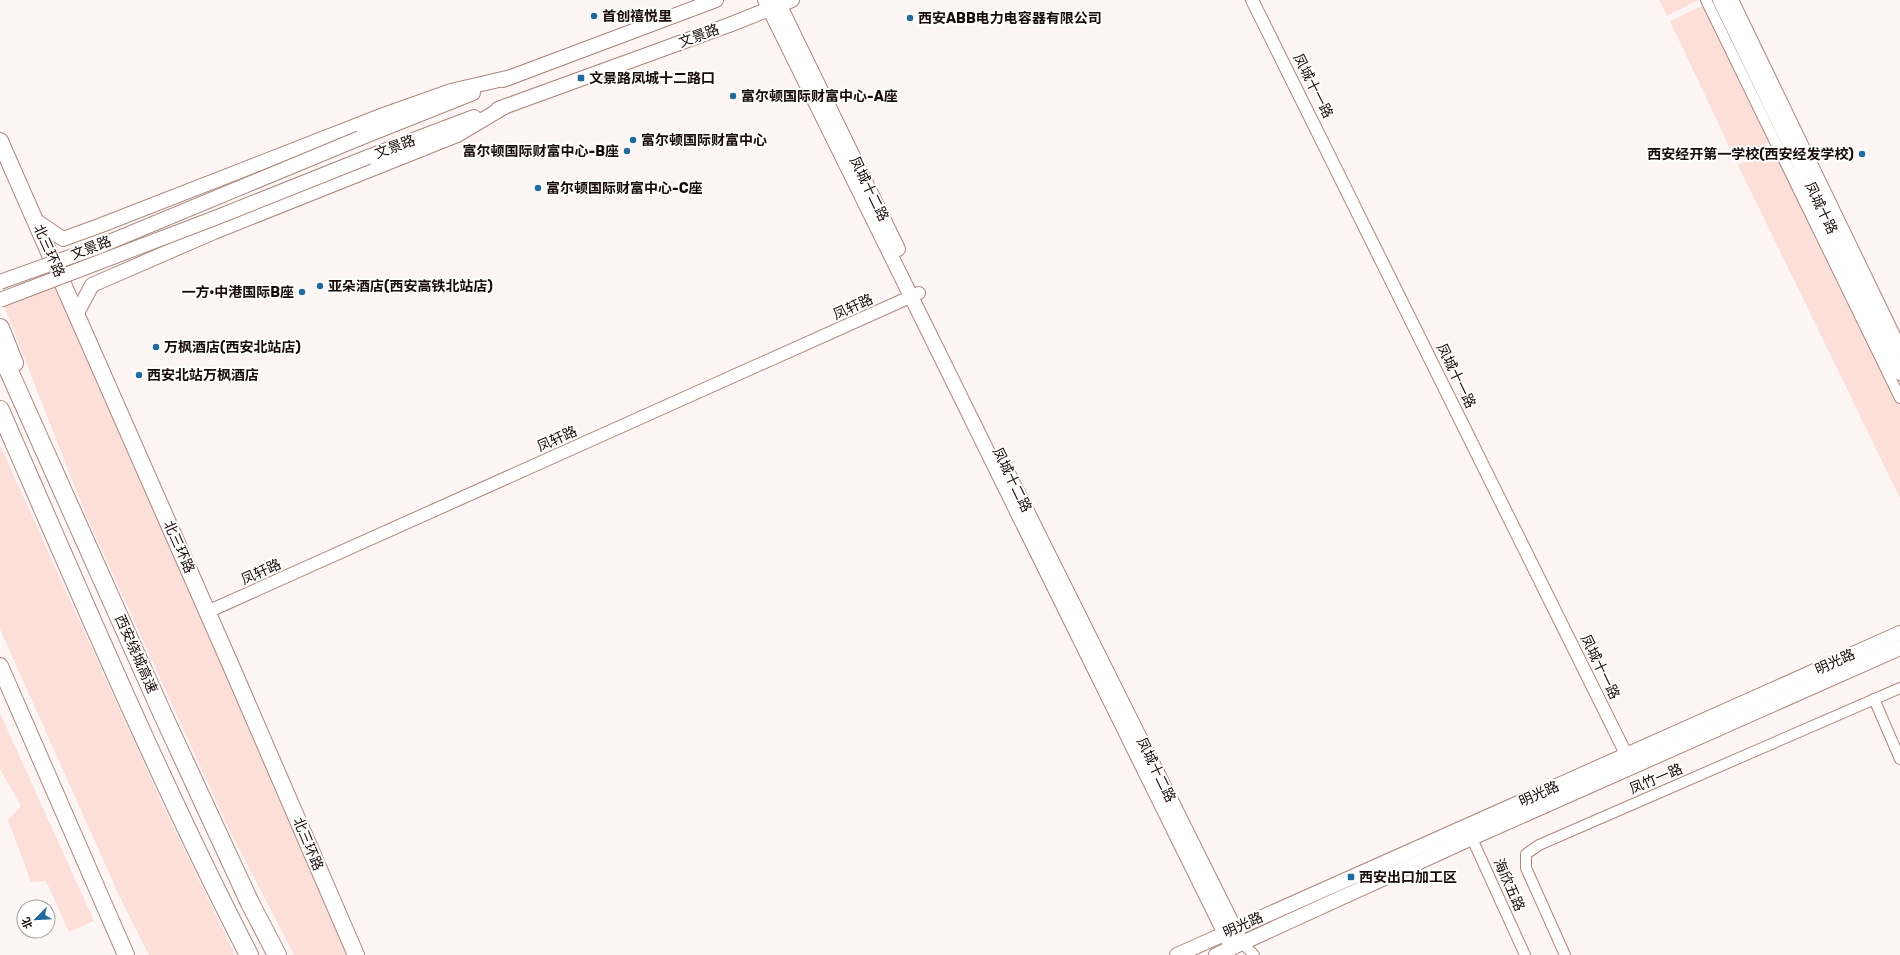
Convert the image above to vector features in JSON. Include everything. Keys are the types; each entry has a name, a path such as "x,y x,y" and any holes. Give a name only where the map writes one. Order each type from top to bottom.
{"highway":[{"name":"北三环路","path":"0,141 208,612 356,955"},
{"path":"0,328 75,518"},
{"name":"西安绕城高速","path":"0,351 244,889 278,955"},
{"name":"西安绕城高速","path":"0,410 139,726 220,898 249,955"},
{"path":"0,666 126,955"},
{"path":"348,936 360,955"}],"main road":[{"name":"文景路","path":"0,282 95,248 511,77 716,0"},
{"name":"凤城十路","path":"1720,0 1900,373"},
{"name":"凤城十路","path":"1732,0 1900,350"},
{"name":"文景路","path":"0,300 215,218 368,157 776,3"},
{"name":"凤城十二路","path":"776,3 915,296 1237,946"},
{"path":"35,220 63,238 106,224 386,114 451,91 511,77"},
{"path":"77,313 92,285 214,232 457,136 506,106"},
{"name":"明光路","path":"1177,955 1230,931 1470,832 1629,761 1900,633"},
{"name":"明光路","path":"1629,761 1900,648"},
{"name":"明光路","path":"1216,955 1470,832"}],"street":[{"name":"凤城十一路","path":"1252,0 1629,761"},
{"path":"1706,0 1900,398"},
{"name":"凤轩路","path":"208,612 915,296"},
{"name":"凤竹一路","path":"1564,955 1526,868 1526,854 1538,845 1900,688"},
{"path":"1874,700 1900,759"},
{"name":"海欣五路","path":"1470,832 1525,955"},
{"name":"凤城十二路","path":"1237,946 1254,955"}],"shaded area":[{"path":"1659,0 1699,0 1667,16"},
{"path":"1708,3 1773,140 1735,159 1670,21"},
{"path":"1776,146 1900,402 1900,498 1738,165"},
{"path":"56,285 352,955 294,955 227,825 85,513 4,306"},
{"path":"0,445 159,797 235,955 149,955 118,893 0,629"},
{"path":"0,713 94,921 69,932 56,903 56,899 54,899 46,881 31,882 8,820 21,806 0,769"}],"place":[{"name":"首创禧悦里","path":"594,16"},
{"name":"西安ABB电力电容器有限公司","path":"910,18"},
{"name":"文景路凤城十二路口","path":"581,78"},
{"name":"富尔顿国际财富中心-A座","path":"733,96"},
{"name":"富尔顿国际财富中心","path":"633,140"},
{"name":"富尔顿国际财富中心-B座","path":"627,151"},
{"name":"西安经开第一学校(西安经发学校)","path":"1862,154"},
{"name":"富尔顿国际财富中心-C座","path":"538,188"},
{"name":"亚朵酒店(西安高铁北站店)","path":"320,286"},
{"name":"一方·中港国际B座","path":"302,292"},
{"name":"万枫酒店(西安北站店)","path":"156,347"},
{"name":"西安北站万枫酒店","path":"139,375"},
{"name":"西安出口加工区","path":"1351,877"}]}
